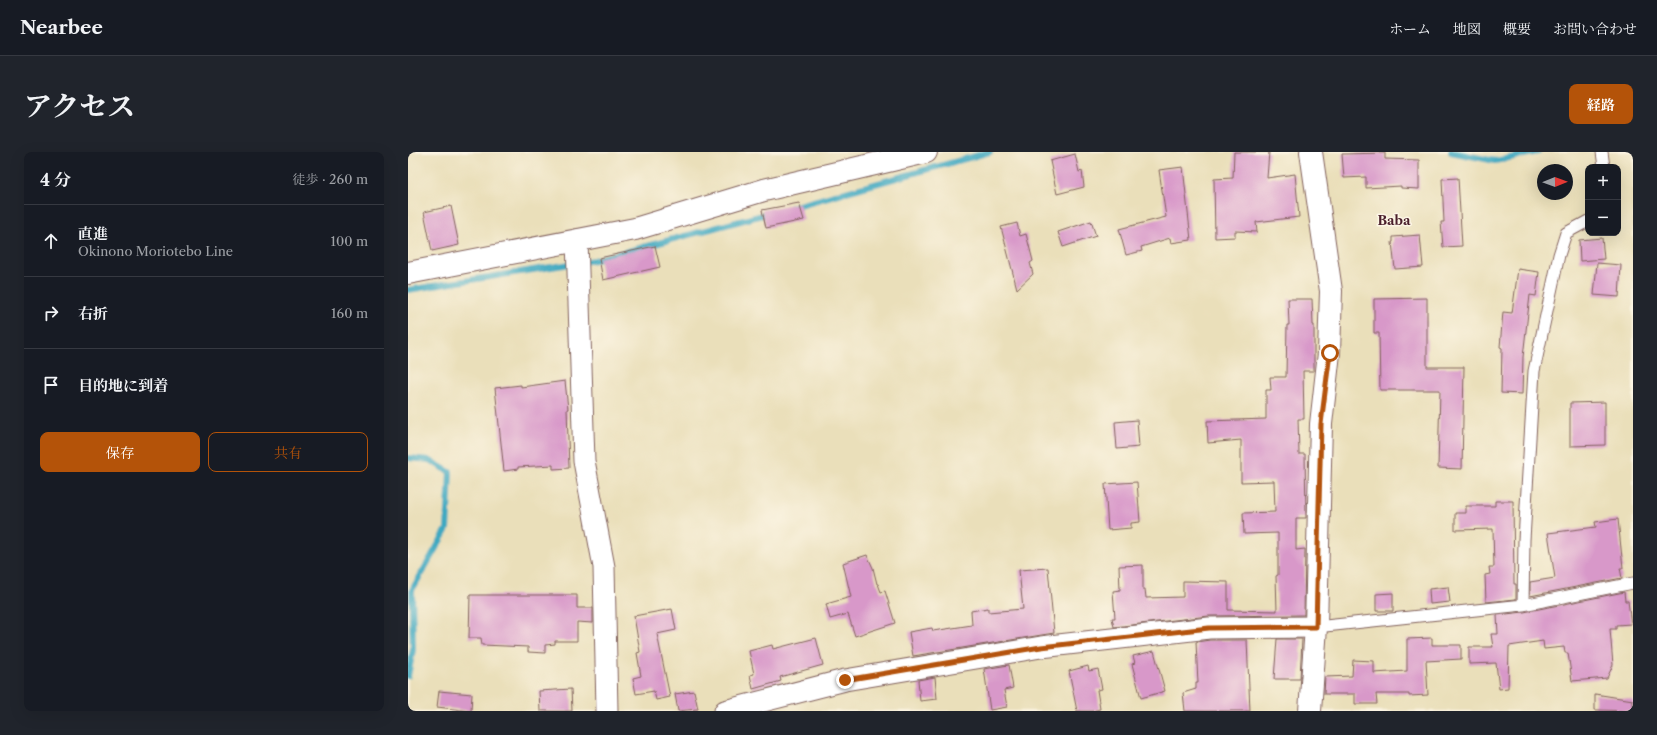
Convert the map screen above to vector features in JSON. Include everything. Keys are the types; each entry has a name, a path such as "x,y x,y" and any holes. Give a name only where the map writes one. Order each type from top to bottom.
{"main road":[{"path":"408,273 635,229 764,190 885,156 926,152"},
{"path":"1310,711 1316,627 1321,424 1330,353 1331,290 1311,152"}],"street":[{"path":"577,240 584,461 604,567 607,711"},
{"path":"725,711 845,680 1041,647 1209,628 1316,627"}],"lane":[{"path":"1602,152 1604,164"},
{"path":"1523,605 1524,540 1534,372 1559,255 1566,233 1585,223"},
{"path":"1316,627 1523,605 1633,583"}],"building":[{"path":"1234,152 1269,152 1267,178 1295,174 1299,217 1256,222 1257,232 1235,231 1235,237 1215,238 1214,179 1233,178"},
{"path":"1385,153 1385,159 1419,160 1419,189 1401,188 1401,186 1366,188 1366,177 1344,178 1342,154"},
{"path":"1075,154 1079,172 1082,171 1084,187 1057,194 1050,161"},
{"path":"1183,167 1191,240 1171,243 1170,238 1141,247 1142,251 1126,255 1119,229 1166,217 1159,170"},
{"path":"1458,178 1462,246 1443,247 1441,222 1444,222 1442,179"},
{"path":"799,203 804,220 766,228 762,210"},
{"path":"451,206 459,245 432,251 424,212"},
{"path":"1091,221 1096,236 1063,247 1058,232"},
{"path":"1017,223 1020,236 1026,234 1033,261 1030,263 1033,274 1017,289 1001,227"},
{"path":"1420,235 1423,267 1395,269 1392,242 1393,237"},
{"path":"1602,238 1604,259 1580,261 1579,240"},
{"path":"655,246 660,267 603,280 599,258"},
{"path":"1597,263 1621,265 1619,297 1594,295"},
{"path":"1518,269 1539,272 1536,296 1530,295 1523,357 1522,394 1501,393 1502,348 1500,347 1503,312 1512,313"},
{"path":"1427,298 1427,367 1464,367 1462,469 1438,468 1440,390 1380,390 1379,333 1374,333 1374,299"},
{"path":"1288,299 1312,299 1314,325 1314,371 1303,371 1304,419 1298,419 1299,454 1305,454 1306,518 1296,518 1296,550 1305,549 1304,615 1209,616 1114,627 1112,618 1115,618 1113,591 1120,590 1119,566 1143,565 1143,589 1145,589 1146,598 1183,597 1183,581 1228,582 1228,610 1277,611 1276,576 1278,575 1278,533 1244,534 1243,513 1275,512 1274,481 1241,482 1241,440 1208,443 1207,421 1266,419 1266,390 1271,390 1270,377 1286,377 1287,325 1289,325"},
{"path":"565,381 568,409 569,468 553,469 553,465 518,467 518,469 504,471 495,388 521,385 521,387"},
{"path":"1605,402 1605,445 1570,446 1570,403"},
{"path":"1137,420 1139,447 1117,449 1115,422"},
{"path":"1137,482 1140,522 1131,523 1131,528 1108,530 1105,484"},
{"path":"1495,501 1513,501 1514,584 1516,584 1516,599 1486,602 1485,575 1490,574 1489,567 1494,567 1493,529 1455,530 1455,513 1466,513 1466,506 1495,506"},
{"path":"1618,519 1623,568 1620,568 1622,578 1530,596 1530,582 1555,578 1548,533 1596,527 1595,522"},
{"path":"867,555 881,592 885,591 895,623 855,636 848,614 830,619 826,604 851,597 843,563"},
{"path":"1048,568 1054,633 913,656 909,632 932,628 933,631 972,625 971,611 988,608 988,612 1023,609 1019,570"},
{"path":"1448,587 1450,602 1430,604 1429,589"},
{"path":"1624,592 1625,601 1628,601 1631,624 1616,625 1616,629 1610,629 1613,665 1607,678 1572,681 1568,653 1565,653 1564,647 1544,649 1543,641 1509,646 1508,688 1499,689 1496,663 1469,664 1469,647 1493,647 1491,634 1498,634 1497,615 1524,612"},
{"path":"1393,593 1393,611 1376,611 1376,594"},
{"path":"470,595 577,595 577,608 593,608 593,623 577,622 577,641 555,641 555,644 545,645 545,653 528,652 528,647 482,645 481,638 469,638"},
{"path":"672,609 676,630 657,634 670,697 656,700 654,691 636,694 633,678 641,676 637,653 640,652 634,616"},
{"path":"816,638 823,665 780,677 781,681 753,689 750,675 754,674 749,651 772,645 773,649"},
{"path":"1432,638 1432,645 1461,645 1461,659 1426,661 1428,695 1409,696 1409,694 1376,694 1377,704 1355,704 1355,694 1324,694 1325,677 1352,676 1353,660 1374,661 1374,673 1407,671 1407,639"},
{"path":"1277,639 1302,639 1300,679 1274,679"},
{"path":"1210,640 1247,640 1250,711 1185,711 1183,693 1196,689 1196,683 1198,683 1196,642"},
{"path":"1154,651 1165,691 1141,698 1132,664 1135,663 1133,656"},
{"path":"1009,665 1013,688 1004,690 1007,707 990,710 984,669"},
{"path":"1088,666 1089,671 1098,669 1102,689 1097,690 1100,709 1092,711 1077,711 1069,671"},
{"path":"935,677 937,699 920,701 918,680"},
{"path":"571,689 572,711 540,711 539,691"},
{"path":"439,691 472,694 471,711 437,707"},
{"path":"694,691 698,709 678,711 675,694"},
{"path":"1595,694 1633,700 1633,711 1595,710"}],"waterway":[{"path":"792,207 990,152"},
{"path":"1451,152 1495,161 1538,152"},
{"path":"408,290 595,260 770,213"},
{"path":"408,458 429,460 450,472 447,529 412,590 413,650 408,676"}],"district":[{"name":"Baba","path":"1394,220"}],"route":[{"path":"845,680 1041,647 1209,628 1316,627 1321,424 1330,353"}]}
